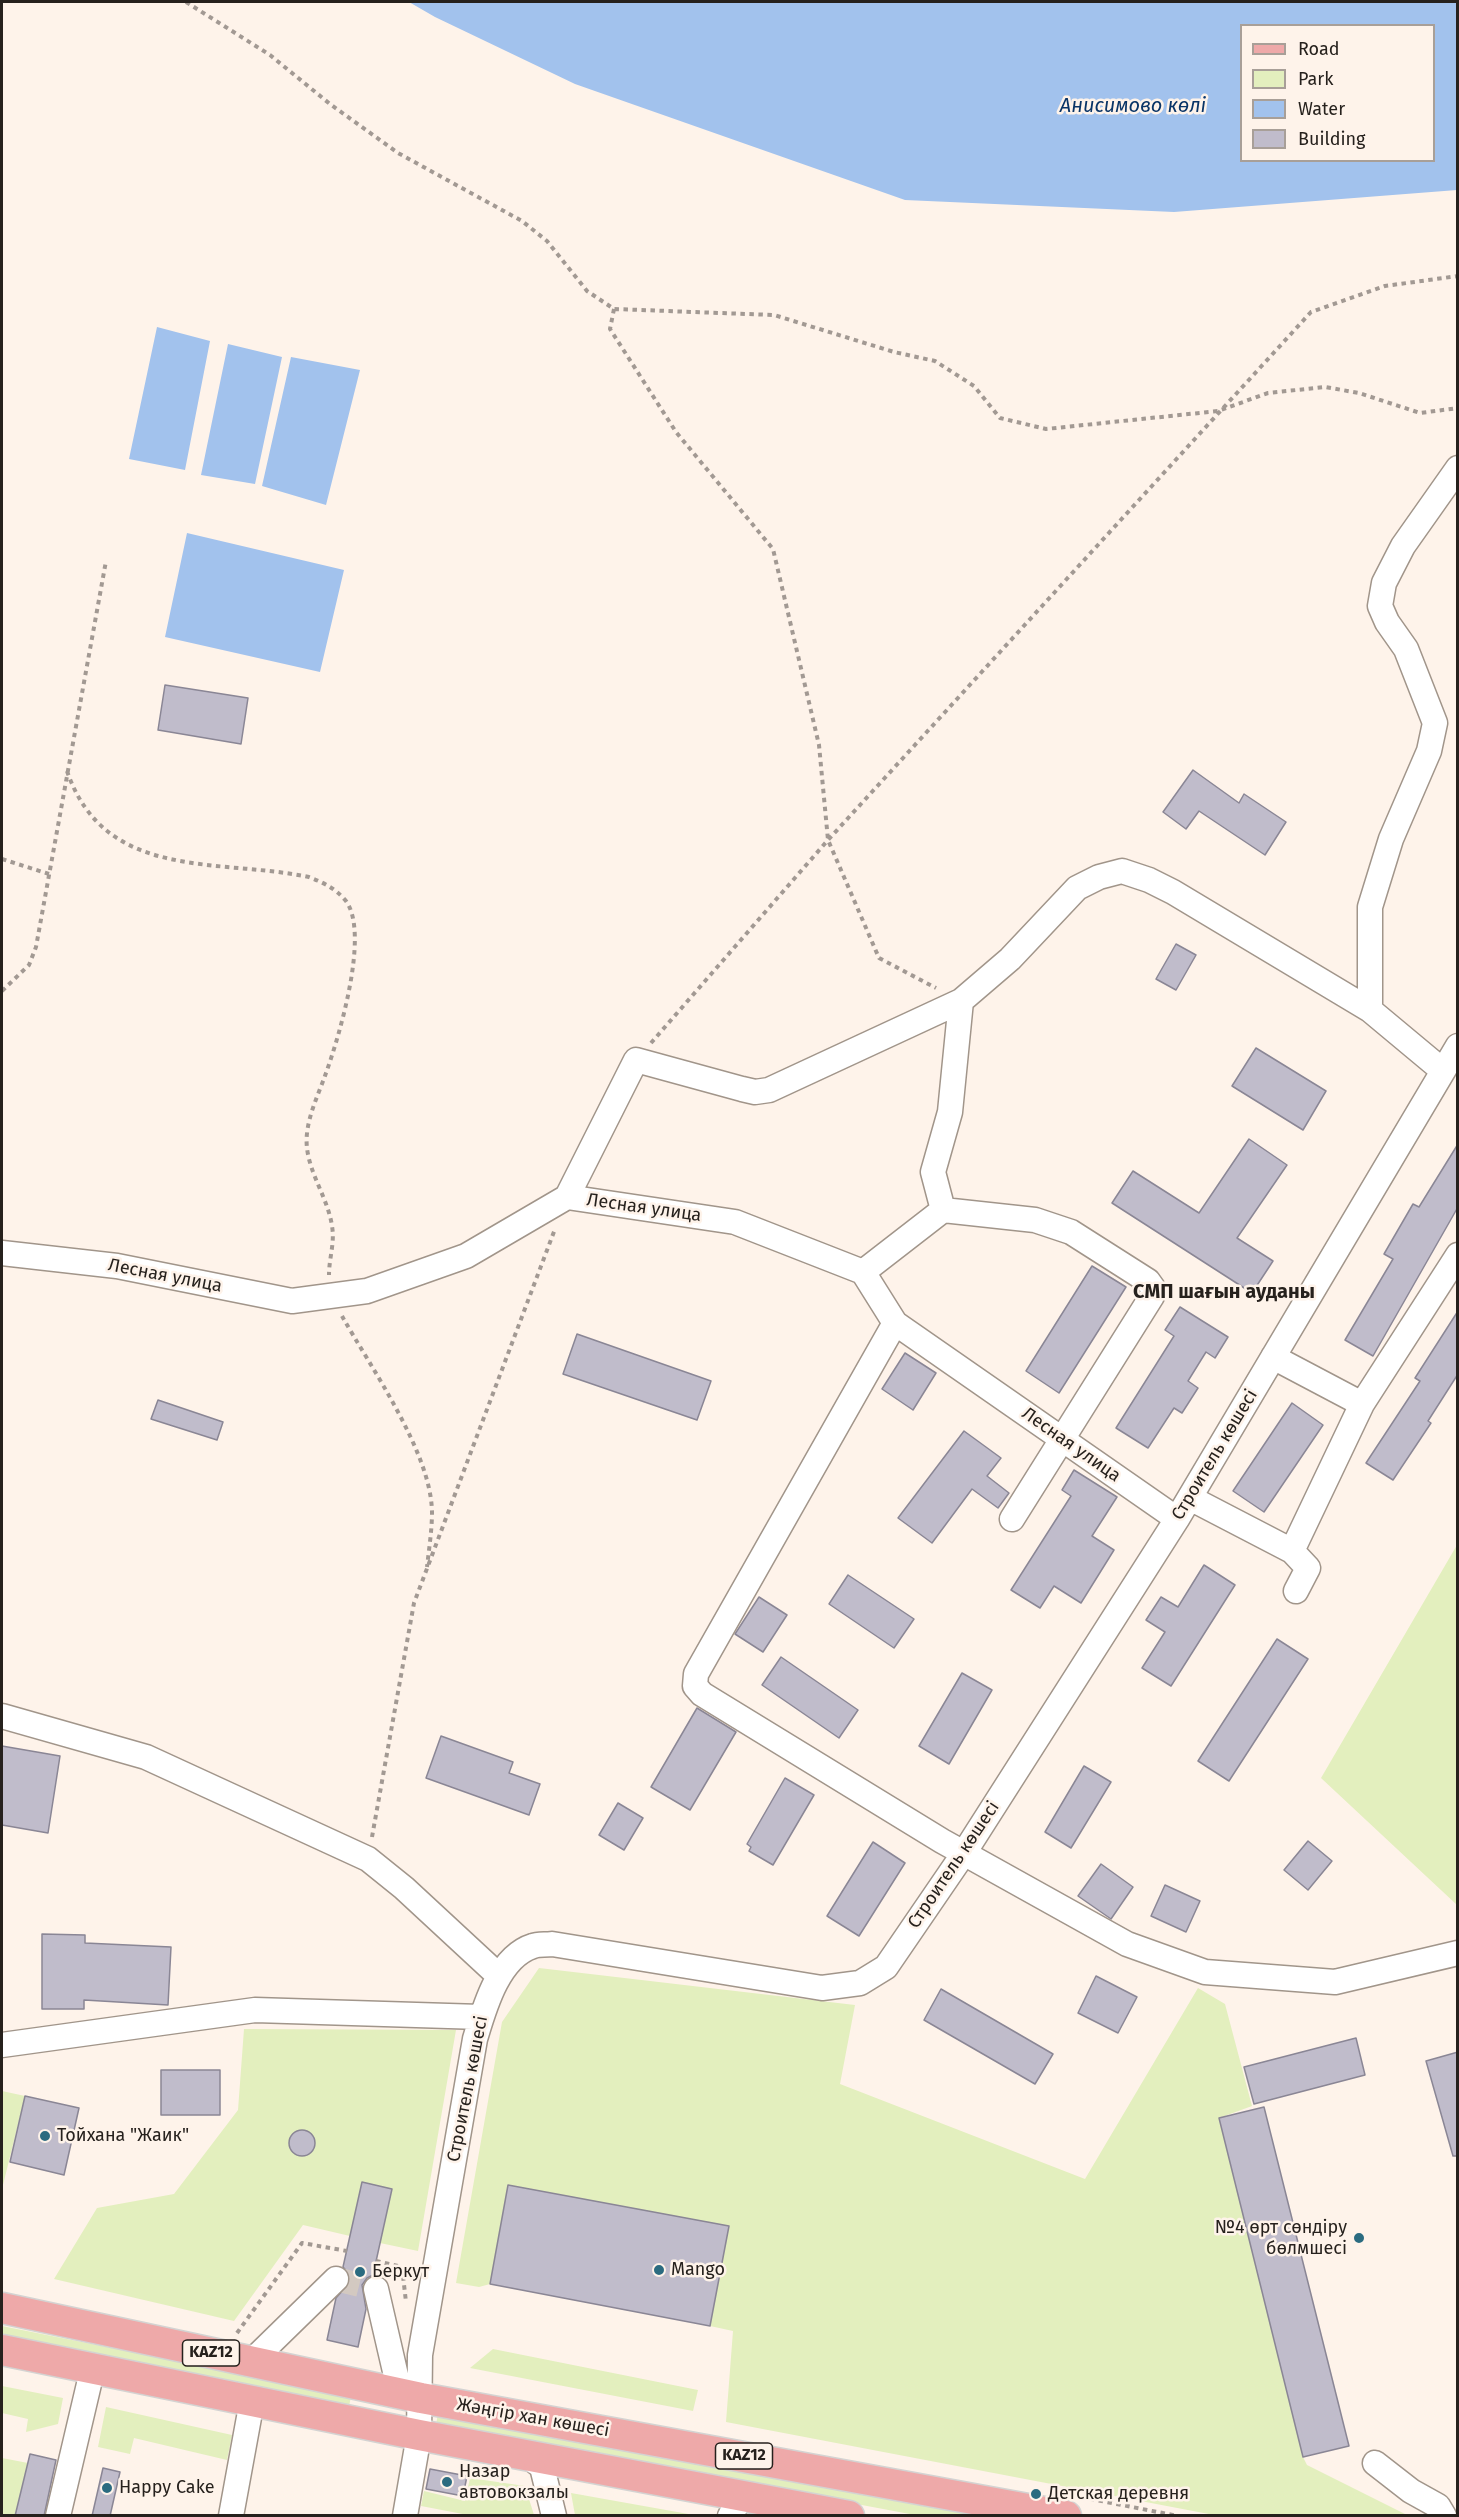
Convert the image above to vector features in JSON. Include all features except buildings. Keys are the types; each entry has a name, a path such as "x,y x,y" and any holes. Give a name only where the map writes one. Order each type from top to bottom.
{"main road":[{"name":"Жәңгір хан көшесі","path":"2,2308 411,2395 1071,2506"},
{"name":"Жәңгір хан көшесі","path":"2,2350 528,2456 741,2506 849,2516"}],"street":[{"path":"1370,1010 1370,907 1391,839 1429,751 1435,723 1406,649 1387,622 1380,606 1383,583 1403,546 1458,468"},
{"path":"567,1197 636,1060 755,1092 769,1090 961,1001 1010,959 1077,888 1099,877 1122,871 1149,880 1173,892 1370,1010 1442,1071"},
{"path":"943,1210 933,1172 950,1112 961,1001"},
{"name":"Строитель көшесі","path":"411,2395 475,2039 487,1995 500,1976 519,1954 533,1945 552,1944 822,1988 860,1983 886,1967 964,1853 1177,1519 1458,1046"},
{"name":"Лесная улица","path":"2,1253 117,1266 292,1300 367,1291 466,1256 567,1197 735,1222 863,1272 895,1323 1177,1519"},
{"path":"863,1272 943,1210 1035,1220 1071,1233 1148,1281 1153,1288 1152,1296 1012,1519"},
{"path":"1293,1551 1362,1404 1458,1255"},
{"path":"895,1323 696,1674 695,1686 702,1695 964,1853 1127,1944 1205,1972 1335,1982 1458,1953"},
{"path":"1273,1357 1362,1404"},
{"path":"1190,1498 1293,1551 1308,1568 1296,1591"},
{"path":"2,1716 146,1757 368,1859 404,1888 500,1976"},
{"path":"2,2045 255,2010 481,2017"},
{"path":"252,2361 336,2279"},
{"path":"376,2289 411,2395 419,2435 405,2516"},
{"path":"58,2516 93,2367"},
{"path":"231,2516 252,2401"},
{"path":"528,2456 542,2467 554,2516"},
{"path":"1375,2463 1411,2491 1438,2506 1444,2516"}],"path":[{"path":"186,2 270,55 330,104 398,153 522,221 547,241 587,291 614,309 774,315 894,352 935,362 974,386 1000,417 1046,429 1218,411 1268,393 1325,387 1359,393 1420,412 1458,408"},
{"path":"636,1060 828,840 1311,312 1385,286 1458,276"},
{"path":"614,309 610,329 670,422 773,549 819,745 828,840 879,957 961,1001"},
{"path":"2,991 29,965 36,947 106,561"},
{"path":"67,771 75,794 91,814 110,832 130,846 155,858 309,877 330,885 347,903 354,924 356,944 348,995 327,1070 309,1121 307,1147 332,1223 333,1243 329,1272 332,1295 408,1434 427,1482 432,1511 427,1567"},
{"path":"2,859 49,874"},
{"path":"368,1859 414,1603 567,1197"},
{"path":"225,2332 237,2334 302,2242 347,2251"},
{"path":"376,2261 402,2267 407,2314"},
{"path":"1071,2506 1178,2516"}],"green space":[{"path":"1457,1545 1457,1905 1321,1778"},
{"path":"539,1968 855,2005 840,2084 1085,2179 1198,1988 1225,2004 1252,2106 1219,2118 1303,2457 1307,2465 1407,2515 1214,2515 726,2422 733,2331 710,2326 728,2226 508,2185 490,2284 479,2287 456,2283 502,2022"},
{"path":"244,2029 456,2030 418,2251 380,2243 392,2189 362,2182 350,2236 303,2225 234,2321 54,2279 97,2208 174,2194 238,2110"},
{"path":"2,2091 25,2096 2,2189"},
{"path":"2,2326 351,2396 349,2407 2,2338"},
{"path":"493,2349 698,2390 693,2411 470,2368"},
{"path":"2,2386 63,2398 58,2424 26,2432 28,2419 2,2413"},
{"path":"106,2407 232,2435 227,2460 134,2438 130,2454 98,2447"},
{"path":"438,2413 976,2515 915,2515 436,2425"},
{"path":"2,2458 28,2463 15,2515 2,2515"},
{"path":"470,2478 525,2486 534,2515 468,2515 421,2506 424,2491 465,2501"},
{"path":"571,2493 694,2515 575,2515"}],"water":[{"name":"Анисимово көлі","path":"409,2 1457,2 1457,190 1174,212 905,200 575,84 435,17"},
{"path":"157,327 210,341 185,470 129,459"},
{"path":"228,344 282,357 255,484 201,475"},
{"path":"291,357 360,370 326,505 262,486"},
{"path":"187,533 344,570 320,672 165,637"}],"tunnel":[{"path":"336,2279 376,2289"}],"place":[{"name":"Тойхана \"Жаик\"","path":"45,2136"},
{"name":"№4 өрт сөндіру бөлмшесі","path":"1359,2238"},
{"name":"Mango","path":"659,2270"},
{"name":"Беркут","path":"360,2272"},
{"name":"Назар автовокзалы","path":"447,2482"},
{"name":"Happy Cake","path":"107,2488"},
{"name":"Детская деревня","path":"1036,2494"}],"district":[{"name":"СМП шағын ауданы","path":"1224,1292"}]}
